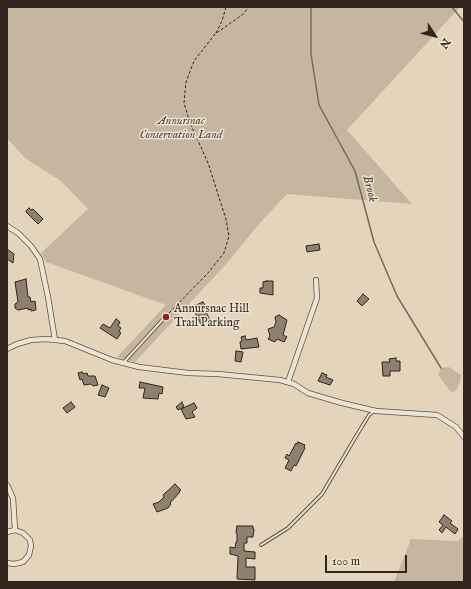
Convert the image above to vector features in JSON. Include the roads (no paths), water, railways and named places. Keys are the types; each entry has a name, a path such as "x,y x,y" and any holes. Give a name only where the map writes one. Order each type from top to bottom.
{"street":[{"path":"7,226 18,233 31,246 40,259 55,340"},
{"path":"288,382 317,298 316,280"},
{"path":"7,349 31,340 65,341 123,363 144,368 280,380 288,382 308,393 320,397 376,411 436,415 456,427 464,437"},
{"path":"7,485 13,498 15,530"},
{"path":"7,532 15,530 24,533 31,546 30,552 25,560 20,563 7,563"}],"lane":[{"path":"123,363 166,316"},
{"path":"261,545 288,528 322,494 369,415 376,411"}],"waterway":[{"name":"Brook","path":"311,7 311,54 319,105 355,171 374,242 397,296 441,368"},
{"path":"452,7 464,22"}],"place":[{"name":"Annursnac Hill Trail Parking","path":"166,317"}],"park label":[{"name":"Annursnac Conservation Land","path":"181,129"}]}
